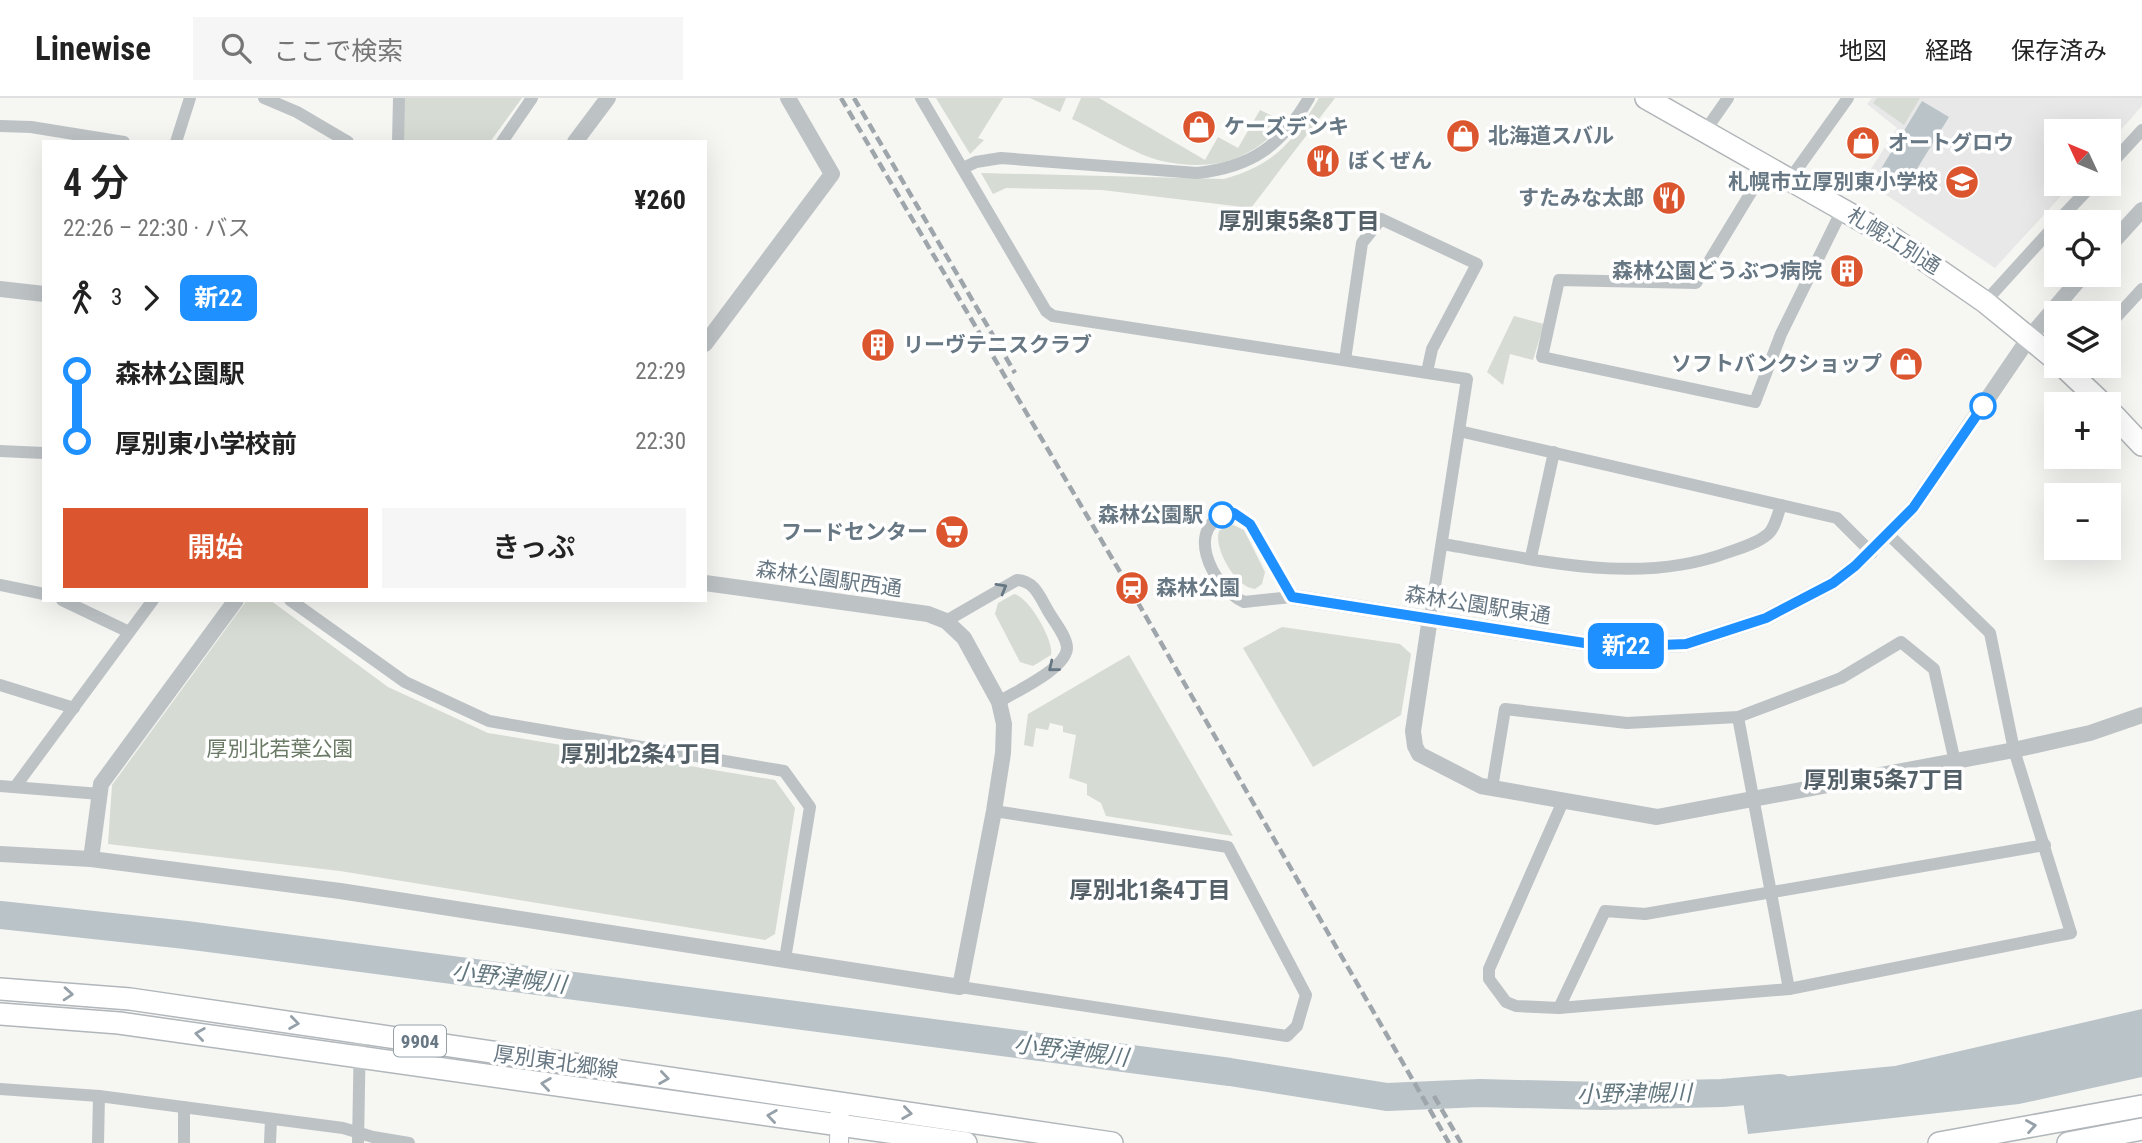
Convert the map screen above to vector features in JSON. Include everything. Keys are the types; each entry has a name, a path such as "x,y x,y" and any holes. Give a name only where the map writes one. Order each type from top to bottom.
{"main road":[{"name":"札幌江別通","path":"1646,98 1894,239 1985,302 2044,349"},
{"name":"札幌江別通","path":"2078,378 2091,392"},
{"path":"2121,423 2142,445"},
{"name":"厚別東北郷線","path":"0,989 130,999 1112,1143"},
{"name":"厚別東北郷線","path":"0,1014 119,1023 360,1057 839,1134 967,1143"},
{"path":"839,1134 840,1104"},
{"path":"1939,1143 2142,1106"},
{"path":"2068,1143 2142,1129"}],"street":[{"path":"177,140 190,98"},
{"path":"264,98 297,112 345,140"},
{"path":"398,140 399,98"},
{"path":"503,140 532,98"},
{"path":"576,140 608,98"},
{"path":"707,341 832,174 788,98"},
{"path":"921,98 1046,311 1053,316 1466,379 1413,731 1419,754 1473,782 1492,788 1657,817 1755,796 2014,750 2090,733 2142,715"},
{"path":"963,168 976,162 1001,158 1197,173 1228,169 1255,157 1276,142 1309,98"},
{"path":"1705,131 1728,98"},
{"path":"1790,179 1848,98"},
{"path":"0,126 31,127 112,140"},
{"path":"2121,153 2142,130"},
{"path":"1767,166 1696,283 1559,280 1542,357 1755,401 1782,334 1843,208"},
{"path":"2069,210 2082,196"},
{"path":"2121,233 2142,210"},
{"path":"1345,360 1362,243 1381,219 1477,264 1432,349 1427,372"},
{"path":"1985,302 2044,237"},
{"name":"森林公園駅東通","path":"1292,597 1610,647 1686,644 1766,618 1833,583 1872,553 1921,498 2029,338 2073,287"},
{"path":"0,289 42,294"},
{"path":"2121,312 2142,289"},
{"path":"1459,431 1841,520 1872,553"},
{"path":"0,451 42,453"},
{"path":"1531,557 1554,453"},
{"path":"1442,544 1624,569 1686,564 1720,555 1765,536 1772,528 1781,505"},
{"path":"1234,513 1242,517 1250,524 1292,597 1253,603 1235,598 1204,551 1204,533 1208,525 1222,515 1234,513"},
{"path":"1564,799 1489,969 1489,979 1506,1002 1516,1006 1559,1008 1789,989 2071,933 2014,750 1990,633 1888,534"},
{"path":"960,987 994,811 1004,736 999,702 964,638 946,621 1017,580 1027,582 1036,590 1066,642 1065,656 1056,668 999,702"},
{"name":"森林公園駅西通","path":"707,583 928,614 946,621"},
{"path":"0,585 42,593"},
{"path":"66,602 129,632"},
{"path":"15,787 152,602"},
{"path":"91,859 101,783 235,602"},
{"path":"293,602 405,682 489,721 784,771 810,807 785,959"},
{"path":"1492,788 1505,709 1627,723 1738,717 1841,678 1901,642 1934,669 1955,762"},
{"path":"0,685 74,708"},
{"path":"1738,717 1755,796 1789,989"},
{"path":"0,786 100,793"},
{"path":"0,854 91,859 340,891 1287,1036 1297,1026 1306,995 1228,848 994,811"},
{"path":"1559,1008 1605,911 1645,914 2045,845"},
{"path":"358,1138 360,1032"},
{"path":"0,1089 99,1096 184,1107 271,1119 358,1138 409,1143"},
{"path":"98,1143 99,1096"},
{"path":"184,1107 184,1143"},
{"path":"270,1143 271,1119"}],"shaded area":[{"name":"札幌市立厚別東小学校","path":"1872,98 2142,98 2142,106 2121,130 2121,119 2044,119 2044,196 2061,196 2048,210 2044,210 2044,215 1995,268 1864,180 1897,128 1867,104"},
{"path":"1922,101 1949,117 1907,185 1881,169"},
{"path":"2142,1009 2142,1077 2019,1104 1748,1134 1740,1081 1895,1066"}],"green space":[{"path":"403,98 522,98 491,140 402,140"},
{"path":"936,98 1003,98 978,138 984,140 970,154"},
{"path":"1030,98 1066,98 1060,112"},
{"path":"1081,98 1099,98 1205,160 1218,137 1238,148 1260,110 1285,122 1259,146 1245,154 1214,164 1181,164 1141,154 1072,119"},
{"path":"1319,98 1335,98 1251,208 1102,190 1006,188 993,194 981,173 1224,179 1257,167 1281,150"},
{"path":"1877,98 1920,98 1904,125 1873,103"},
{"path":"1514,316 1544,324 1533,360 1510,354 1503,385 1487,372"},
{"path":"1231,524 1244,530 1265,572 1262,584 1255,589 1248,587 1234,575 1219,547 1219,531"},
{"path":"1014,594 1027,603 1049,640 1051,655 1033,666 1020,662 995,614 998,603"},
{"name":"厚別北若葉公園","path":"246,602 273,602 388,687 488,733 775,780 795,808 775,934 765,940 340,871 108,844 112,785"},
{"path":"1282,627 1400,644 1411,654 1401,715 1313,767 1243,648"},
{"path":"1129,655 1233,836 1106,816 1101,803 1087,795 1087,784 1069,778 1076,735 1063,732 1063,726 1050,723 1048,730 1036,728 1033,747 1024,745 1028,714"}],"waterway":[{"name":"小野津幌川","path":"0,915 186,935 1230,1072 1387,1097 1480,1093 1602,1096 1722,1093 1780,1088"}],"railway":[{"path":"841,98 1126,582 1449,1143"},
{"path":"854,98 1015,373"},
{"path":"1434,1096 1461,1143"}],"bus line":[{"name":"新22","path":"1222,515 1234,513 1250,524 1292,597 1610,647 1686,644 1766,618 1833,583 1872,553 1913,508 1983,406"}],"place":[{"name":"ケーズデンキ","path":"1199,127"},
{"name":"北海道スバル","path":"1463,136"},
{"name":"オートグロウ","path":"1863,143"},
{"name":"ぼくぜん","path":"1323,161"},
{"name":"札幌市立厚別東小学校","path":"1962,182"},
{"name":"すたみな太郎","path":"1669,198"},
{"name":"森林公園どうぶつ病院","path":"1847,271"},
{"name":"リーヴテニスクラブ","path":"878,345"},
{"name":"ソフトバンクショップ","path":"1906,364"},
{"name":"森林公園駅","path":"1222,515"},
{"name":"フードセンター","path":"952,532"},
{"name":"森林公園","path":"1132,588"}],"district":[{"name":"厚別東5条8丁目","path":"1299,221"},
{"name":"厚別北2条4丁目","path":"641,754"},
{"name":"厚別東5条7丁目","path":"1884,780"},
{"name":"厚別北1条4丁目","path":"1150,890"}]}
